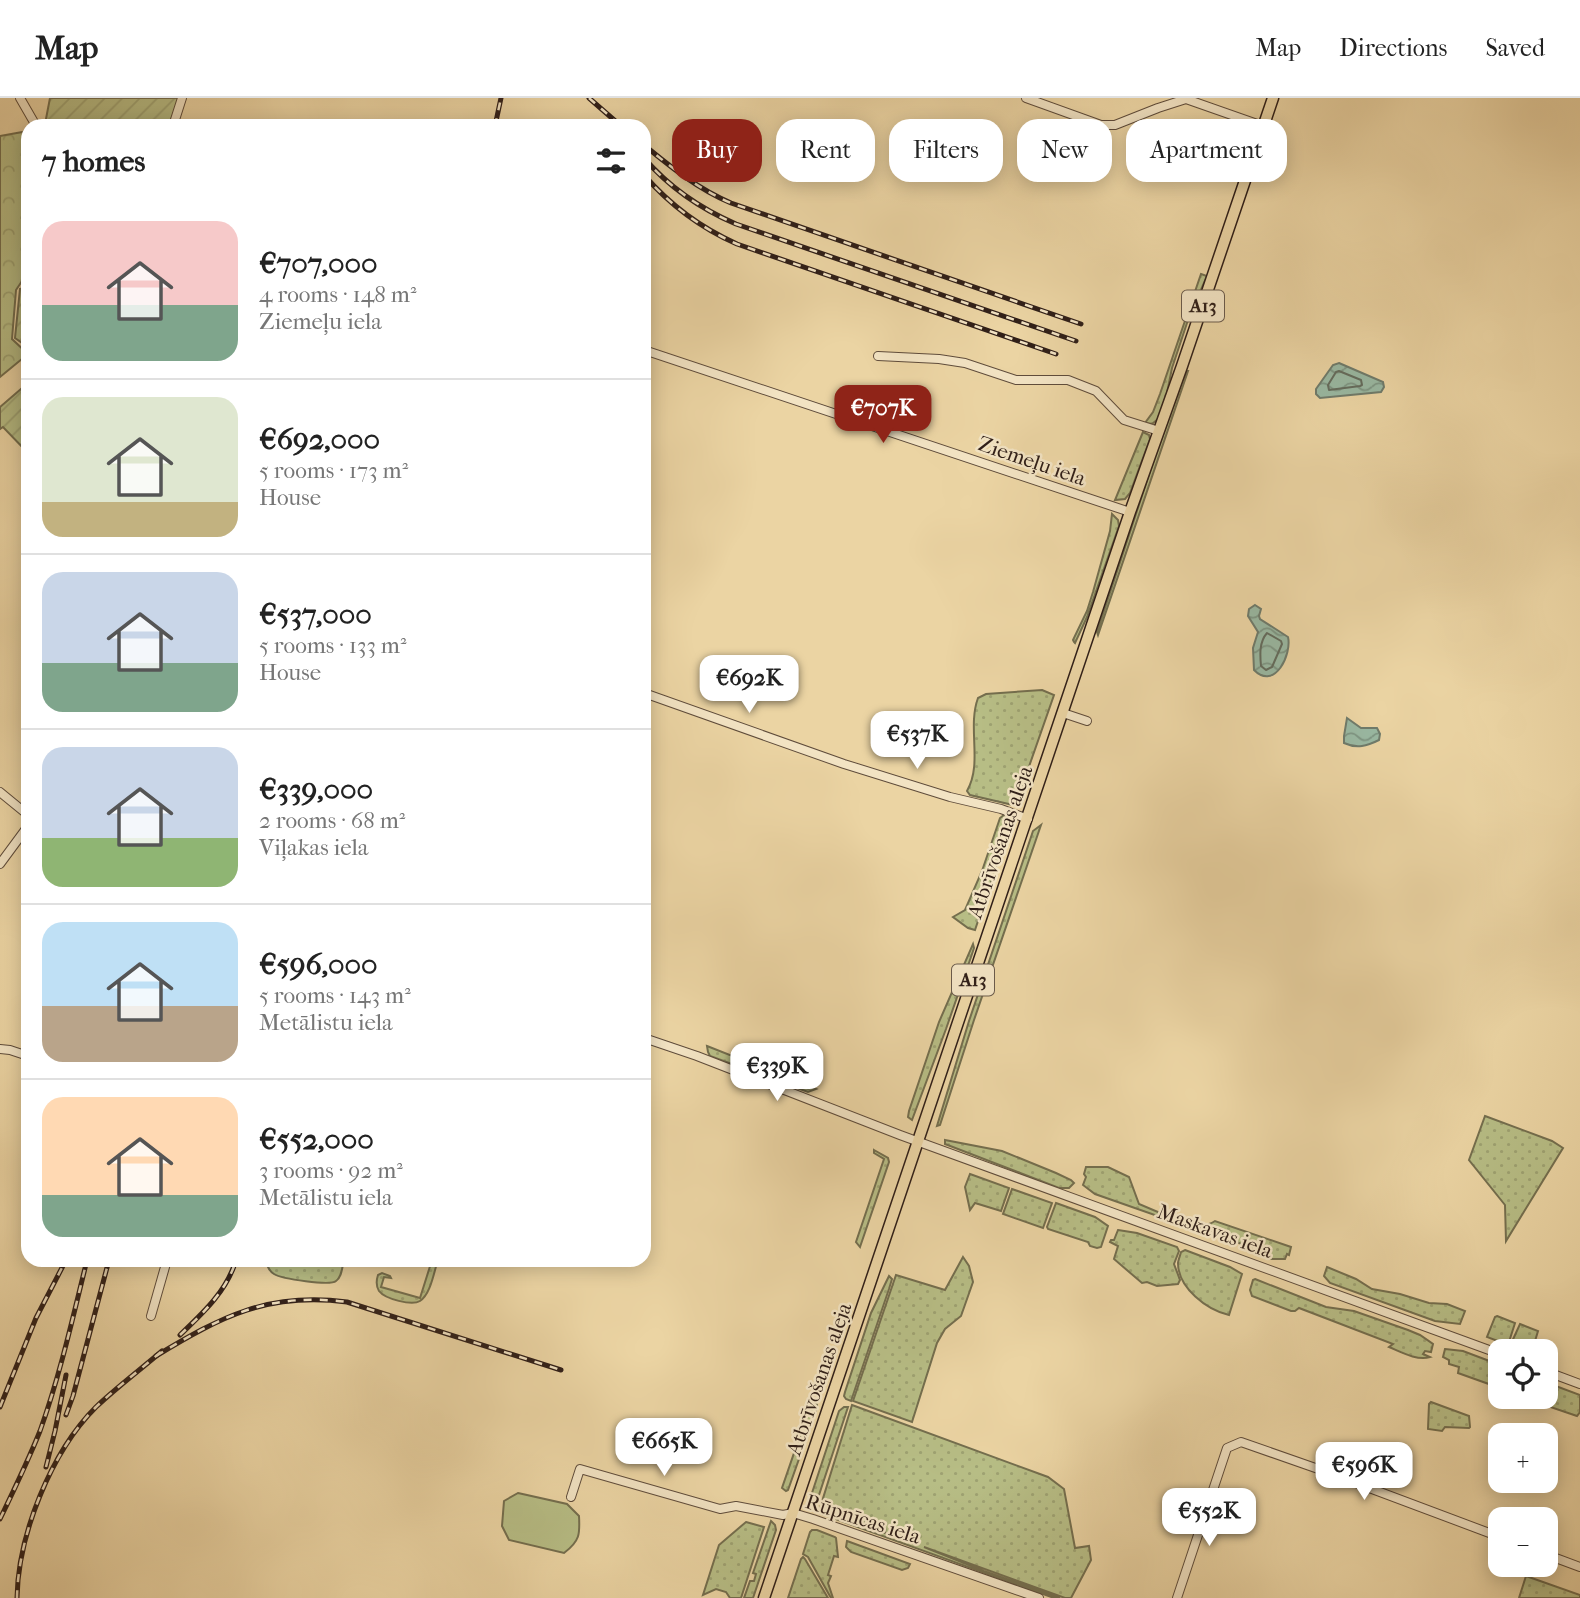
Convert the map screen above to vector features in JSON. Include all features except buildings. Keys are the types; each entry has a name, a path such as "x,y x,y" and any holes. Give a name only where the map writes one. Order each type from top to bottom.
{"main road":[{"name":"Atbrīvošanas aleja","path":"1266,119 1273,98"},
{"name":"Atbrīvošanas aleja","path":"764,1598 1244,182"}],"street":[{"path":"20,98 32,119"},
{"path":"175,119 181,98"},
{"path":"1026,98 1101,125 1115,125 1126,121"},
{"path":"1130,119 1186,99 1243,119"},
{"name":"Ziemeļu iela","path":"651,352 1130,512"},
{"path":"878,356 965,363 1016,380 1068,380 1096,391 1124,420 1159,431"},
{"path":"651,695 844,764 1028,819"},
{"path":"1063,713 1087,721"},
{"path":"0,792 21,809"},
{"path":"0,864 21,836"},
{"name":"Maskavas iela","path":"651,1040 919,1142 1488,1350"},
{"path":"0,1049 21,1054"},
{"path":"151,1316 165,1267"},
{"path":"1558,1376 1580,1384"},
{"path":"1177,1598 1227,1448 1241,1442 1488,1533"},
{"name":"Rūpnīcas iela","path":"571,1497 580,1469 720,1509 736,1506 783,1515 793,1513 1039,1598"},
{"path":"1558,1559 1580,1567"}],"green space":[{"path":"50,98 179,98 172,119 46,119"},
{"path":"21,132 21,282 16,290 12,339 21,347 21,360 0,377 0,136"},
{"path":"1201,274 1207,276 1189,317 1158,419 1152,424 1145,423 1160,394"},
{"path":"21,289 21,342 15,338"},
{"path":"1188,371 1098,635 1163,432"},
{"path":"21,389 21,446 3,427 0,429 0,407"},
{"path":"1143,432 1149,435 1150,439 1130,493 1125,499 1115,500"},
{"path":"1112,514 1118,520 1119,526 1075,643 1073,640 1093,592"},
{"path":"1042,690 1054,695 1018,798 1013,805 970,795 967,791 974,769 974,721 978,698 986,694"},
{"path":"1004,815 1009,817 1008,831 975,930 953,917 965,910 1000,818"},
{"path":"1041,825 940,1125 937,1126 1033,831"},
{"path":"973,944 971,957 912,1120 908,1117 909,1111 939,1022"},
{"path":"707,1046 816,1089 808,1092 710,1056"},
{"path":"1485,1116 1552,1141 1563,1148 1506,1241 1505,1205 1469,1160"},
{"path":"945,1140 1002,1151 1074,1183 1069,1188 1059,1188 945,1144"},
{"path":"874,1150 888,1158 889,1162 860,1247 856,1242 884,1159 874,1153"},
{"path":"1086,1167 1108,1167 1129,1177 1139,1204 1165,1215 1166,1219 1095,1194 1083,1185"},
{"path":"970,1174 1009,1188 1001,1211 975,1203 970,1210 965,1187"},
{"path":"1012,1189 1052,1203 1043,1228 1003,1214"},
{"path":"1056,1203 1095,1217 1108,1226 1101,1247 1090,1246 1088,1242 1048,1229"},
{"path":"1180,1218 1202,1225 1215,1221 1291,1247 1289,1255 1287,1254 1285,1259 1271,1259 1221,1234 1178,1223 1176,1221"},
{"path":"1118,1230 1137,1233 1177,1247 1179,1251 1174,1264 1180,1280 1178,1284 1157,1286 1142,1283 1114,1259 1118,1246 1110,1242 1114,1240"},
{"path":"1185,1250 1242,1274 1229,1315 1203,1303 1188,1289 1179,1272 1178,1263 1181,1252"},
{"path":"963,1257 969,1266 973,1282 961,1316 945,1329 937,1343 912,1422 853,1401 896,1275 945,1290"},
{"path":"268,1267 342,1267 336,1281 325,1283 279,1276"},
{"path":"430,1267 436,1267 424,1298 411,1303 382,1294 377,1285 378,1275 382,1273 391,1278 384,1277 381,1287 420,1298"},
{"path":"1327,1267 1372,1289 1429,1303 1447,1304 1465,1311 1460,1324 1435,1321 1330,1283 1324,1276"},
{"path":"889,1276 892,1279 889,1289 851,1401 844,1396 845,1392 871,1313"},
{"path":"1255,1279 1326,1307 1354,1311 1420,1335 1433,1344 1431,1352 1425,1351 1423,1354 1430,1357 1409,1355 1389,1347 1393,1344 1299,1308 1291,1311 1252,1296 1250,1290"},
{"path":"1495,1317 1515,1323 1510,1339 1487,1337"},
{"path":"1520,1324 1538,1331 1536,1339 1513,1339"},
{"path":"1445,1349 1463,1351 1488,1360 1488,1384 1458,1373 1459,1367 1449,1364 1449,1360 1443,1357"},
{"path":"1558,1387 1580,1395 1580,1412 1577,1416 1556,1409"},
{"path":"813,1398 817,1408 786,1491 782,1488"},
{"path":"1431,1402 1469,1416 1470,1427 1445,1427 1442,1431 1428,1429"},
{"path":"852,1405 1048,1477 1064,1489 1075,1548 1089,1546 1091,1560 1071,1598 924,1547 1060,1598 1054,1598 819,1513 819,1510 911,1542 820,1508"},
{"path":"848,1407 817,1501 810,1499 839,1411"},
{"path":"518,1493 567,1504 579,1516 578,1537 569,1549 564,1553 509,1540 502,1526 504,1501"},
{"path":"771,1521 776,1530 753,1598 744,1598 750,1581 754,1581 756,1574 753,1573"},
{"path":"746,1522 764,1527 741,1598 730,1598 726,1592 716,1589 703,1595 719,1545"},
{"path":"812,1530 836,1538 838,1557 834,1556 828,1575 831,1576 828,1583 833,1598 808,1557 803,1554"},
{"path":"847,1541 910,1564 902,1570 851,1552 846,1547"},
{"path":"803,1557 805,1559 828,1598 788,1598"},
{"path":"1526,1577 1580,1595 1580,1598 1519,1598"}],"water":[{"path":"1339,363 1383,382 1381,392 1320,398 1316,389 1333,365"},
{"path":"1255,605 1261,609 1260,619 1288,637 1285,660 1275,673 1269,676 1254,670 1253,648 1258,632 1248,616 1249,609"},
{"path":"1347,718 1361,728 1377,728 1379,740 1362,746 1344,743"}],"railway":[{"path":"496,119 501,98"},
{"path":"589,98 613,119"},
{"path":"651,151 696,185 731,203 1081,324"},
{"path":"651,165 686,196 736,224 1076,341"},
{"path":"651,182 687,215 737,244 1056,354"},
{"path":"0,1407 36,1318 62,1267"},
{"path":"0,1519 40,1431 66,1346 85,1267"},
{"path":"66,1415 107,1267"},
{"path":"180,1335 220,1292 233,1267"},
{"path":"156,1356 203,1329 247,1310 269,1304 319,1300 347,1302 561,1370"},
{"path":"17,1598 23,1548 31,1522 51,1471 65,1447 96,1407 162,1351"},
{"path":"46,1467 66,1375"}]}
